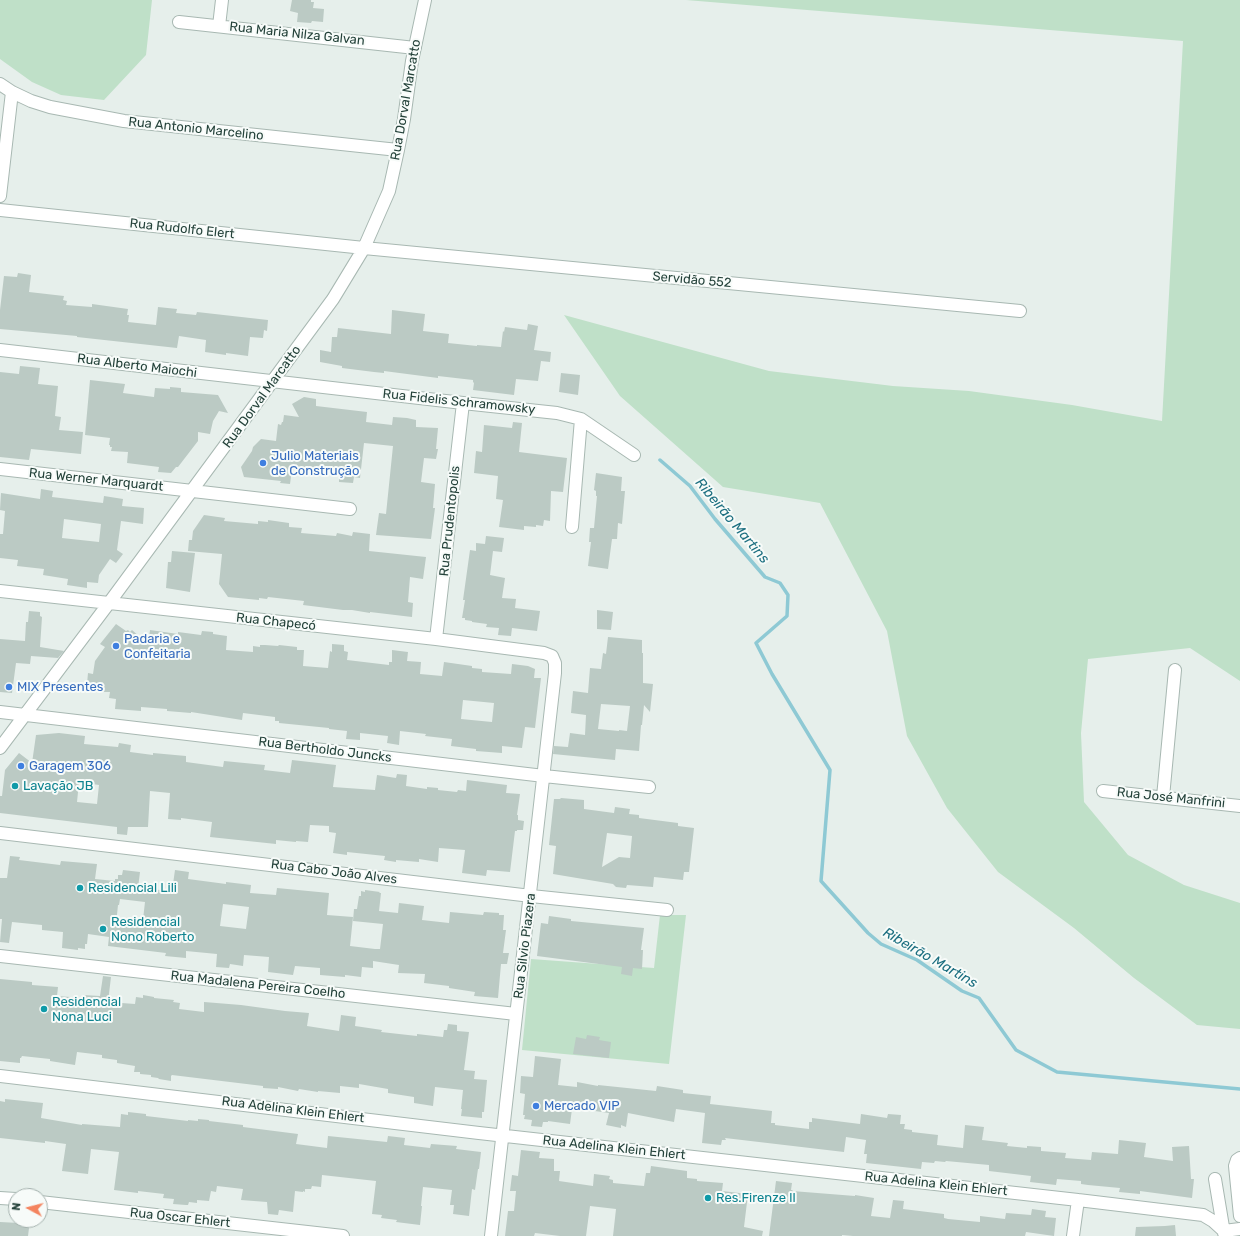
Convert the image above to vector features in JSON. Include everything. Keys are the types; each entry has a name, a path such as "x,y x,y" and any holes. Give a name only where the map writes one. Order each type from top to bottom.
{"street":[{"path":"219,26 222,0"},
{"name":"Rua Dorval Marcatto","path":"0,748 333,299 364,248 388,191 398,150 415,48 425,0"},
{"name":"Rua Maria Nilza Galvan","path":"179,22 415,48"},
{"name":"Rua Antonio Marcelino","path":"0,84 12,92 50,107 90,116 124,121 398,150"},
{"path":"0,196 12,92"},
{"name":"Rua Rudolfo Elert","path":"0,210 364,248"},
{"name":"Servidão 552","path":"364,248 1020,311"},
{"name":"Rua Alberto Maiochi","path":"0,350 273,381"},
{"name":"Rua Fidelis Schramowsky","path":"273,381 557,413 581,419 634,455"},
{"name":"Rua Prudentopolis","path":"436,640 463,403"},
{"path":"572,527 581,419"},
{"name":"Rua Werner Marquardt","path":"0,470 350,508"},
{"name":"Rua Chapecó","path":"0,591 436,640 544,653 552,656"},
{"name":"Rua Silvio Piazera","path":"491,1236 531,896 555,673 555,663 552,656"},
{"path":"1163,797 1174,670"},
{"name":"Rua Bertholdo Juncks","path":"0,712 649,787"},
{"name":"Rua José Manfrini","path":"1103,791 1240,806"},
{"name":"Rua Cabo João Alves","path":"0,833 531,896 667,910"},
{"name":"Rua Madalena Pereira Coelho","path":"0,956 516,1014"},
{"name":"Rua Adelina Klein Ehlert","path":"0,1076 503,1136 1202,1215 1213,1221 1224,1234"},
{"path":"1239,1159 1235,1166 1235,1174 1240,1216"},
{"path":"1215,1179 1224,1234 1240,1228"},
{"path":"1073,1236 1078,1200"},
{"name":"Rua Oscar Ehlert","path":"48,1203 343,1236"}],"green space":[{"path":"0,0 152,0 146,55 104,100 61,95 32,82 0,59"},
{"path":"686,0 1240,0 1240,681 1190,648 1088,659 1081,733 1084,802 1128,855 1184,885 1240,903 1240,1029 1197,1025 1134,978 1074,928 998,872 947,808 907,736 887,631 820,503 723,487 620,396 564,315 769,371 893,386 969,391 1072,405 1162,421 1183,41"},
{"path":"660,915 686,915 669,1064 522,1050 531,959 654,968"}],"building":[{"path":"292,0 311,0 311,2 314,2 313,8 324,9 323,22 297,22 298,13 290,11"},
{"path":"18,273 31,275 29,292 64,296 63,300 67,301 66,305 92,307 92,304 128,309 128,322 156,325 158,307 177,309 176,313 196,315 197,312 268,320 267,331 264,330 263,338 250,337 248,356 205,352 206,340 179,336 177,348 77,336 0,329 0,310 4,276 17,277"},
{"path":"392,310 425,314 423,331 449,334 448,343 501,347 505,327 527,330 528,324 538,326 534,350 551,352 550,362 541,361 538,381 516,379 514,395 473,390 473,380 438,376 438,378 384,371 384,373 374,372 342,368 342,366 320,362 320,350 331,352 332,337 337,337 338,328 391,334"},
{"path":"20,366 40,368 38,384 58,386 55,416 61,417 59,430 83,432 81,454 31,449 29,460 0,457 0,372 19,374"},
{"path":"561,373 580,375 578,395 559,392"},
{"path":"90,380 125,384 123,393 154,397 155,388 170,389 170,387 181,388 181,392 218,395 228,413 219,411 213,421 210,434 198,432 198,441 178,467 176,467 171,473 158,472 159,467 127,463 128,452 111,451 112,447 109,445 110,438 85,435"},
{"path":"304,397 316,399 316,406 367,412 366,422 392,425 393,417 407,418 416,420 416,427 438,428 436,449 438,449 436,459 424,458 421,482 435,484 433,508 435,508 431,539 376,535 379,513 386,514 393,446 364,443 360,478 354,477 353,483 339,482 339,476 334,474 292,469 290,484 280,483 281,481 244,477 241,467 252,451 253,447 261,439 276,441 278,424 281,425 283,422 284,415 299,417 292,404"},
{"path":"513,422 522,423 519,452 567,458 563,492 551,491 550,521 544,520 543,526 524,526 524,530 499,527 503,500 496,499 498,476 474,473 476,451 482,452 484,425 512,428"},
{"path":"596,473 622,477 621,491 625,491 622,524 618,523 617,539 612,539 608,569 588,566 591,542 589,542 590,528 594,528 597,496 596,491 594,490"},
{"path":"41,489 53,491 52,497 103,503 104,496 123,499 122,506 144,508 143,524 121,521 117,550 123,554 116,563 110,559 99,575 98,583 87,582 87,588 67,585 68,579 43,575 44,569 17,566 18,560 0,558 0,534 3,534 5,511 0,510 1,493 40,499","holes":["64,519 101,524 99,542 62,538"]},
{"path":"204,515 225,518 224,521 258,524 258,521 268,522 268,520 289,523 289,527 302,528 301,533 336,536 337,533 352,536 353,532 370,534 369,551 426,557 423,579 410,577 408,602 413,603 412,617 303,605 304,601 268,597 267,599 259,598 259,600 228,597 219,584 222,554 188,551 189,540 192,540 193,531"},
{"path":"486,536 504,538 502,552 493,551 490,575 505,578 502,598 516,599 515,608 540,611 537,631 512,628 511,636 498,635 499,628 486,627 487,624 472,622 462,618 470,550 476,551 476,543 485,544"},
{"path":"172,551 195,553 190,592 166,588 168,562 171,562"},
{"path":"597,610 613,612 611,630 597,629"},
{"path":"29,611 40,612 40,616 42,617 40,647 64,651 58,658 31,656 30,664 16,663 12,693 0,692 0,639 25,641 26,622 28,622"},
{"path":"116,624 126,631 128,630 130,632 132,630 148,644 150,630 178,634 178,632 201,635 202,631 227,636 226,650 253,652 253,646 260,647 260,645 297,647 297,650 304,650 303,666 328,668 330,651 332,652 332,644 344,645 344,651 348,652 347,660 389,665 389,662 392,662 392,650 408,652 407,661 421,662 420,674 442,676 444,662 472,666 472,668 482,669 482,672 511,674 512,664 528,666 535,669 534,678 541,678 535,728 525,727 522,748 502,746 502,753 476,751 476,749 451,746 452,739 400,731 399,745 387,743 388,736 360,733 360,740 346,739 347,731 279,723 279,721 275,721 275,717 243,713 242,720 191,712 167,711 167,709 141,707 141,711 115,709 116,699 109,698 110,692 103,692 103,686 87,684 88,673 93,674 95,661 105,647 100,644","holes":["463,700 494,703 492,722 461,719"]},
{"path":"608,637 642,640 643,683 653,684 650,712 644,705 639,751 616,749 615,760 553,754 554,746 568,747 570,733 585,735 586,715 571,713 573,691 588,693 590,668 601,669 603,653 606,654","holes":["601,704 630,706 627,731 598,729"]},
{"path":"59,733 85,736 84,744 118,747 119,743 131,745 130,752 153,755 153,753 186,756 186,762 223,767 224,761 265,765 264,770 290,773 292,760 336,765 333,787 375,790 377,775 396,778 397,774 407,775 406,786 427,789 427,787 438,788 438,790 457,792 458,790 466,791 467,780 507,785 506,793 520,794 517,815 518,820 524,821 523,830 515,831 510,872 487,870 486,876 462,873 465,850 439,848 438,862 419,859 419,862 396,860 396,862 384,860 385,856 347,852 347,855 333,853 336,833 329,832 329,826 310,825 308,842 276,840 276,844 210,837 212,822 181,818 181,820 168,819 170,793 150,791 148,827 128,827 127,835 117,834 117,827 0,813 0,796 2,796 5,770 19,753 32,763 36,735","holes":["79,782 99,785 97,804 77,802"]},
{"path":"554,799 584,800 584,809 614,813 615,807 630,809 629,814 639,815 639,818 678,823 678,826 694,828 689,872 684,872 683,880 654,877 653,887 627,885 626,888 616,887 613,884 553,874 556,846 549,845","holes":["607,833 632,836 630,858 619,857 602,867"]},
{"path":"10,856 20,857 19,860 60,865 61,861 97,864 95,879 115,881 115,879 118,879 118,875 122,875 123,870 140,872 138,888 172,891 175,870 189,872 188,879 226,884 226,882 251,885 250,893 276,895 277,888 329,893 327,915 353,917 350,946 375,949 380,949 383,924 353,921 354,909 357,909 361,891 365,892 365,890 380,892 379,911 398,913 399,903 424,906 422,920 449,923 450,912 483,915 484,912 499,913 499,915 504,915 503,930 506,930 503,953 509,953 507,964 501,964 498,998 474,996 475,992 449,988 449,986 424,983 425,974 398,973 399,965 373,961 373,968 362,967 361,977 345,975 345,977 320,975 320,968 295,966 293,975 268,972 269,957 244,955 243,966 230,964 229,968 216,967 217,954 186,951 186,958 165,956 166,953 108,946 109,937 88,934 85,949 78,948 78,950 62,948 63,932 42,930 42,925 12,922 9,943 0,942 2,919 0,919 0,878 7,878","holes":["120,899 145,902 142,928 116,924","223,904 249,907 246,929 220,926"]},
{"path":"549,916 571,919 571,921 644,928 641,950 643,950 642,969 633,968 632,976 621,974 622,967 537,956 541,923 548,924"},
{"path":"103,976 111,977 108,1002 135,1004 136,997 143,998 143,995 154,998 174,1000 173,1002 180,1003 179,1009 204,1012 204,1002 309,1013 307,1026 339,1031 341,1015 356,1017 355,1026 382,1030 381,1032 417,1036 417,1034 443,1037 444,1030 447,1030 448,1024 457,1025 457,1031 469,1032 464,1070 475,1071 474,1079 487,1080 484,1112 482,1112 482,1118 461,1116 463,1090 435,1087 433,1106 414,1103 414,1097 388,1093 388,1089 359,1084 359,1088 340,1086 340,1093 299,1089 298,1091 278,1087 278,1089 263,1088 263,1086 172,1075 171,1081 151,1077 151,1075 140,1074 140,1072 134,1072 135,1066 117,1063 117,1060 102,1058 102,1055 77,1052 75,1065 50,1061 50,1059 22,1056 20,1058 20,1063 0,1061 0,979 32,982 32,985 58,987 57,996 83,998 83,995 100,996"},
{"path":"587,1035 600,1037 599,1040 611,1042 609,1058 573,1054 576,1037 586,1039"},
{"path":"535,1056 561,1059 558,1085 577,1087 577,1082 598,1086 656,1091 657,1086 683,1090 683,1093 711,1096 710,1104 772,1111 771,1123 775,1123 775,1125 809,1129 809,1122 812,1122 812,1118 860,1124 861,1114 887,1118 888,1114 901,1115 900,1124 905,1124 904,1129 912,1130 912,1132 938,1135 937,1145 963,1148 965,1125 984,1127 982,1140 1008,1143 1007,1146 1027,1148 1027,1146 1041,1147 1041,1151 1066,1153 1065,1158 1091,1160 1092,1152 1118,1154 1119,1140 1146,1143 1144,1157 1173,1161 1172,1147 1189,1146 1191,1179 1194,1179 1192,1198 1140,1191 1140,1194 1119,1192 1120,1188 1081,1184 1081,1181 1057,1179 1056,1185 1030,1182 1031,1176 989,1171 989,1165 935,1161 934,1163 922,1162 921,1169 866,1163 867,1154 864,1154 866,1140 846,1137 844,1152 725,1138 726,1140 722,1140 721,1145 702,1143 705,1113 676,1109 674,1122 628,1113 626,1127 621,1125 621,1128 606,1125 609,1113 588,1110 587,1112 572,1109 570,1124 548,1121 543,1122 542,1127 531,1126 532,1120 524,1119 525,1115 523,1115 525,1094 520,1093 521,1076 533,1077"},
{"path":"5,1099 43,1103 41,1118 82,1125 120,1127 121,1114 128,1115 128,1112 146,1114 146,1116 188,1121 198,1121 198,1119 209,1120 243,1125 243,1127 298,1134 296,1144 327,1148 328,1136 387,1142 388,1136 405,1138 404,1145 430,1148 431,1144 457,1146 456,1149 481,1152 479,1169 475,1190 472,1189 469,1216 453,1214 454,1205 450,1205 452,1190 423,1187 420,1225 396,1222 397,1220 381,1218 382,1215 372,1214 376,1181 322,1175 321,1187 312,1186 311,1189 305,1189 305,1192 295,1191 293,1212 279,1210 278,1215 268,1214 267,1202 241,1200 243,1189 217,1186 216,1192 211,1191 209,1201 197,1200 197,1203 189,1202 188,1205 173,1204 174,1199 163,1198 164,1194 114,1190 119,1152 91,1149 88,1174 62,1171 66,1144 0,1138 0,1101 5,1102"},
{"path":"521,1150 540,1152 539,1158 554,1159 554,1171 560,1171 559,1181 593,1186 594,1174 610,1176 609,1179 613,1180 613,1183 644,1186 646,1173 650,1173 651,1166 687,1171 687,1178 697,1179 697,1181 723,1183 722,1191 748,1194 744,1227 763,1231 762,1236 613,1236 616,1209 590,1206 586,1236 560,1236 535,1233 534,1236 505,1236 508,1211 514,1211 516,1191 510,1191 512,1175 518,1176"},
{"path":"776,1181 792,1183 792,1191 855,1195 874,1198 871,1216 890,1218 893,1200 904,1201 903,1209 944,1214 944,1218 948,1219 980,1222 980,1216 1005,1219 1006,1213 1031,1215 1032,1209 1046,1211 1045,1217 1056,1218 1054,1236 1026,1232 1025,1236 769,1236"},
{"path":"0,1222 8,1222 8,1228 29,1228 28,1236 0,1236"},
{"path":"1175,1225 1176,1236 1135,1236 1136,1227"}],"waterway":[{"name":"Ribeirão Martins","path":"660,460 690,486 715,519 765,577 780,583 788,595 787,616 756,643 772,674 830,770 821,881 868,933 881,944 917,960 962,991 979,998 1016,1050 1057,1072 1240,1089"}],"place":[{"name":"Julio Materiais de Construção","path":"263,463"},
{"name":"Padaria e Confeitaria","path":"116,646"},
{"name":"MIX Presentes","path":"9,687"},
{"name":"Garagem 306","path":"21,766"},
{"name":"Lavação JB","path":"15,786"},
{"name":"Residencial Lili","path":"80,888"},
{"name":"Residencial Nono Roberto","path":"103,929"},
{"name":"Residencial Nona Luci","path":"44,1009"},
{"name":"Mercado VIP","path":"536,1106"},
{"name":"Res.Firenze ll","path":"708,1198"}]}
